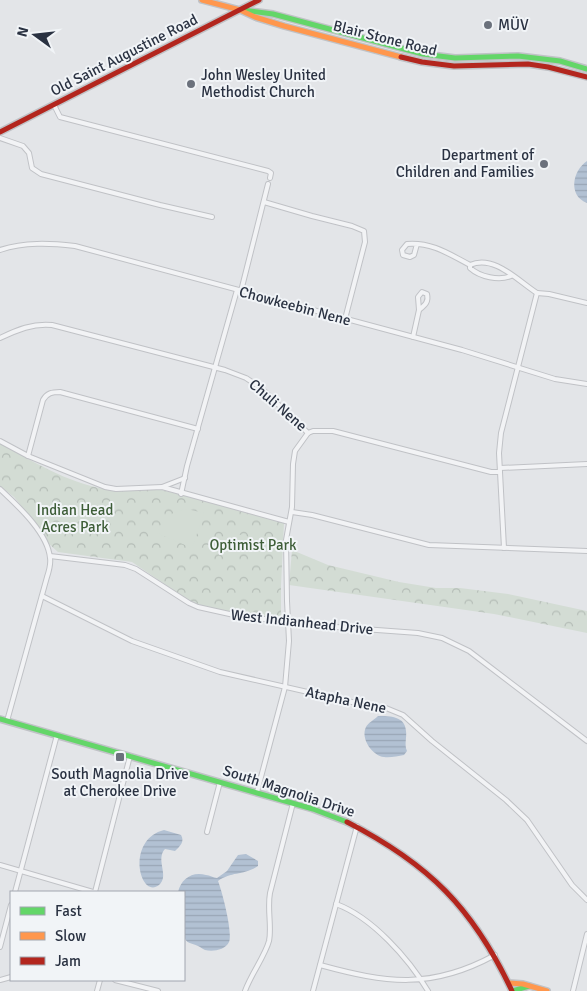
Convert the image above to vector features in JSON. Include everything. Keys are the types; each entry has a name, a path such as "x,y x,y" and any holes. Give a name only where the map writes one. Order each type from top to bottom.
{"main road":[{"name":"Blair Stone Road","path":"202,0 240,10 261,12 423,54 455,58 518,56 548,59 587,68"},
{"name":"Old Saint Augustine Road","path":"0,132 260,0"},
{"name":"Blair Stone Road","path":"240,10 255,17 422,62 454,66 511,64 547,67 587,77"},
{"path":"311,33 313,25"},
{"path":"320,35 322,27"},
{"path":"375,50 377,42"},
{"path":"454,66 455,58"},
{"path":"547,67 548,59"},
{"name":"South Magnolia Drive","path":"0,719 330,814 374,834 406,855 437,882 475,923 495,955 513,991"},
{"path":"509,983 523,984 547,991"},
{"path":"513,991 529,986"}],"street":[{"path":"54,106 60,116 268,171 271,173 270,178"},
{"path":"0,138 27,149 32,168 41,174 212,217"},
{"path":"181,494 268,184"},
{"path":"264,202 364,231 365,242 345,319"},
{"name":"Chowkeebin Nene","path":"0,250 37,243 75,246 413,337 556,379 587,384"},
{"path":"417,244 435,247 470,265 470,268 474,271 500,279 511,276"},
{"path":"470,265 479,262 492,265 501,268 511,276 524,282 537,293 587,303"},
{"path":"504,548 500,470 501,433 537,293"},
{"path":"413,337 419,310"},
{"name":"Chuli Nene","path":"0,338 37,324 52,325 236,374 253,382 308,433 313,431 333,431 490,472 587,464"},
{"path":"28,456 43,400 48,393 54,392 198,429"},
{"path":"257,792 285,688 289,641 286,540 292,512 294,457 299,444 308,433"},
{"path":"0,441 28,456 106,487 116,489 162,487 185,478"},
{"path":"162,487 181,494 289,522"},
{"path":"0,489 26,513 37,528 50,556 50,565 8,721"},
{"path":"292,512 312,515 429,545 587,551"},
{"name":"West Indianhead Drive","path":"50,556 125,565 198,607 243,617 418,633 442,638 468,651 587,741"},
{"name":"Atapha Nene","path":"42,596 142,645 220,672 285,688 386,708 403,714 432,741 521,814 572,885 587,900"},
{"path":"15,891 56,735"},
{"path":"94,891 130,756"},
{"path":"207,832 220,782"},
{"path":"245,991 268,943 270,933 268,904 293,803"},
{"path":"313,991 357,826"},
{"path":"0,865 90,891"},
{"path":"336,904 352,912 392,945 428,991"},
{"path":"0,947 10,909"},
{"path":"573,991 587,934"},
{"path":"320,965 358,976 379,979 421,980 480,964 495,955"},
{"path":"131,982 158,991"}],"green space":[{"name":"Indian Head Acres Park","path":"0,443 50,471 90,486 111,490 162,490 284,523 281,619 244,615 202,606 188,600 132,562 58,552 48,543 14,497 0,486"},
{"path":"187,509 204,513 192,548 157,533 168,516"},
{"path":"226,531 245,536 242,548 223,543"},
{"path":"292,550 328,565 399,582 436,588 460,588 508,594 587,611 587,633 494,614 289,585"}],"water":[{"path":"587,161 587,203 577,195 574,183 578,171"},
{"path":"378,716 392,717 403,722 406,731 407,751 404,755 380,756 366,742 366,727"},
{"path":"164,830 181,835 182,842 175,851 165,849 162,853 162,881 159,885 152,887 146,884 142,877 140,856 144,845 152,836"},
{"path":"246,854 258,861 258,866 218,881 228,921 229,942 222,949 212,951 187,942 185,938 185,891 178,891 179,887 184,880 196,874 217,878 227,871 238,855"}],"traffic: fast":[{"path":"243,10 273,14 423,54 455,58 518,56 560,61 587,69"},
{"path":"0,719 313,809 347,822"},
{"path":"513,991 529,986"}],"traffic: slow":[{"path":"202,0 240,10 284,26 401,57"},
{"path":"509,983 523,984 547,991"}],"traffic: jam":[{"path":"0,132 259,0"},
{"path":"401,57 454,66 528,64 587,77"},
{"path":"347,822 402,854 446,891 481,935 512,991"}],"place":[{"name":"MÜV","path":"488,25"},
{"name":"John Wesley United Methodist Church","path":"191,84"},
{"name":"Department of Children and Families","path":"544,164"},
{"name":"South Magnolia Drive at Cherokee Drive","path":"120,757"}],"park label":[{"name":"Optimist Park","path":"253,545"}]}
